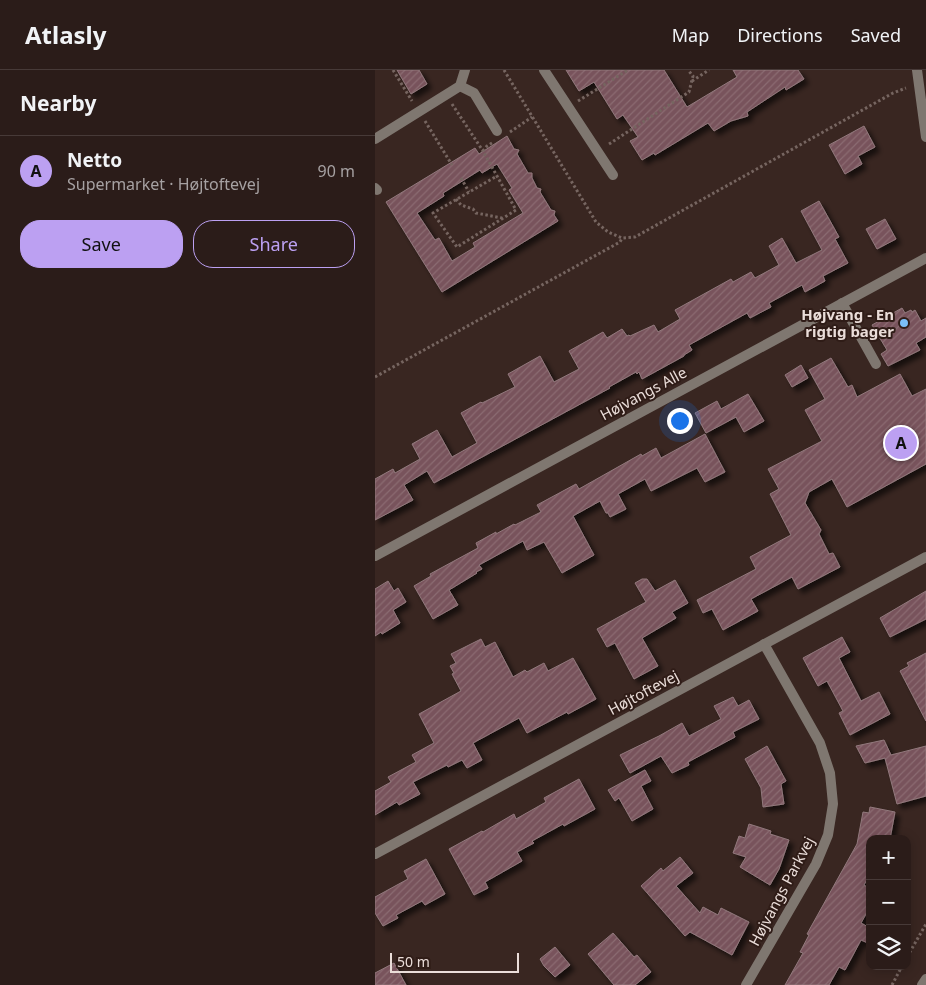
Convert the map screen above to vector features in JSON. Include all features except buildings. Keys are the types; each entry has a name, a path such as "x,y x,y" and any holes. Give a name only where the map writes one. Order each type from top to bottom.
{"street":[{"path":"375,138 460,86 465,70"},
{"path":"545,70 613,174"},
{"path":"917,70 926,137"},
{"path":"460,86 474,94 496,136"},
{"name":"Højvangs Alle","path":"375,556 926,258"},
{"path":"842,303 876,364"},
{"name":"Højtoftevej","path":"375,854 926,557"},
{"name":"Højvangs Parkvej","path":"747,985 816,864 828,835 833,804 831,773 820,743 764,644"},
{"path":"923,985 926,979"}],"path":[{"path":"504,70 596,222 607,232 622,238 635,237 893,93 918,83"},
{"path":"568,106 629,70"},
{"path":"598,151 689,92 693,76 688,70"},
{"path":"691,82 709,70"},
{"path":"446,95 483,152 497,176 516,210 457,247 433,213 497,176"},
{"path":"509,132 532,117"},
{"path":"483,152 496,136"},
{"path":"461,178 469,192"},
{"path":"456,199 461,205 473,209 476,213 503,218"},
{"path":"375,377 620,242 622,238"},
{"path":"911,950 926,924"},
{"path":"892,985 900,970"}],"place":[{"name":"Højvang - En rigtig bager","path":"904,323"},
{"name":"Netto","path":"901,443"}]}
